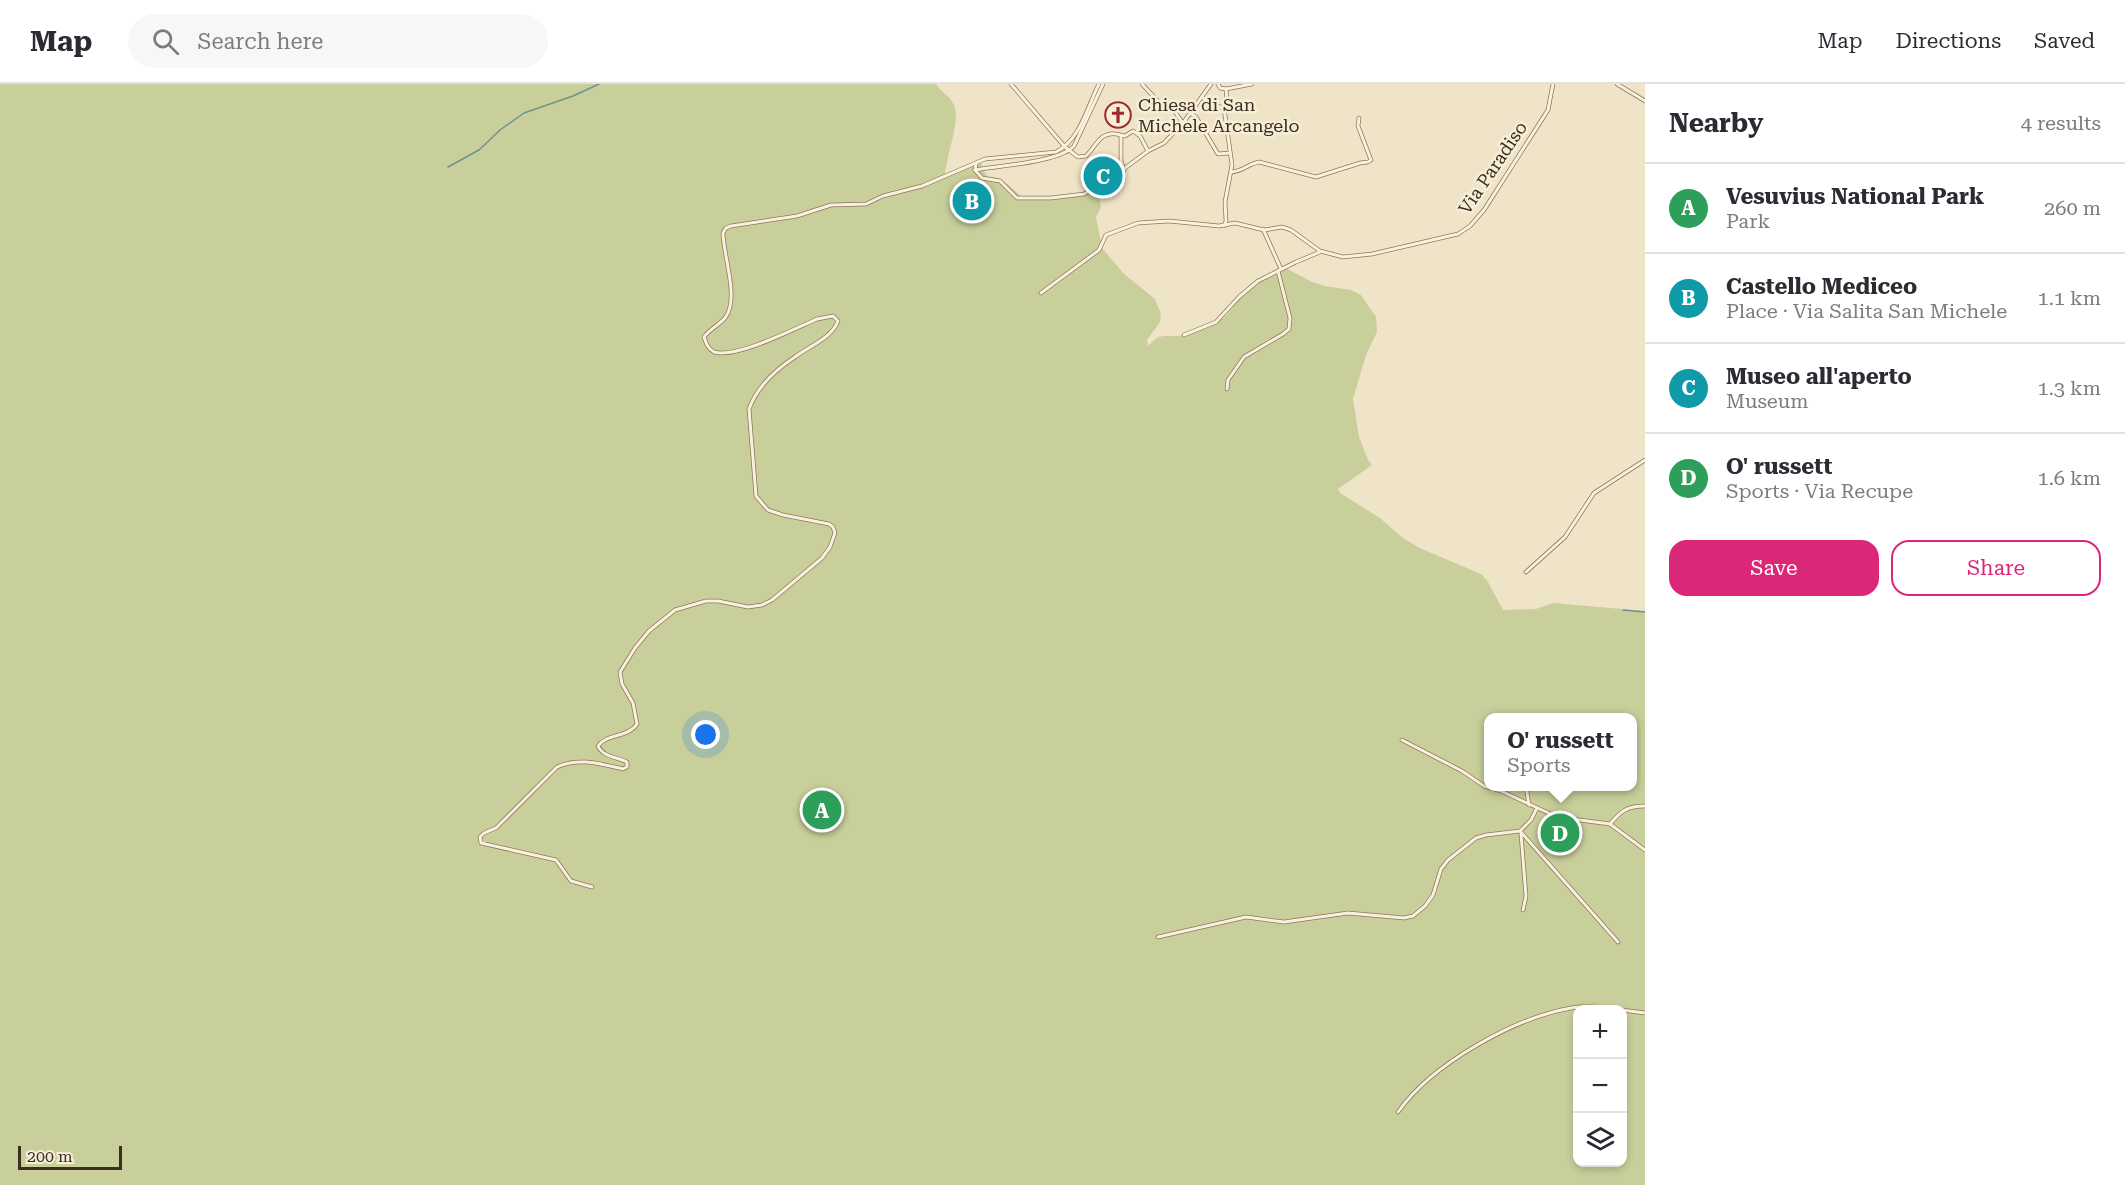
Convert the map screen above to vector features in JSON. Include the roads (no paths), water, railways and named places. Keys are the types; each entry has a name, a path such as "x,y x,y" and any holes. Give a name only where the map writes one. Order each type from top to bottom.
{"street":[{"path":"1011,84 1065,147 1082,158 1105,135 1125,136 1130,131 1137,132 1148,151"},
{"path":"592,887 571,881 556,860 481,843 480,837 496,828 557,767 566,763 585,762 623,769 627,767 627,762 605,754 598,746 602,740 628,732 637,724 633,703 620,678 620,672 635,648 658,622 675,610 706,601 718,600 748,607 762,605 772,600 809,569 830,547 835,533 829,524 768,510 756,496 749,409 754,396 767,380 780,367 835,328 837,318 828,316 817,318 753,346 732,351 713,351 708,348 704,337 726,317 729,309 730,282 723,233 726,228 731,225 797,216 831,205 858,205 922,186 985,159 1056,152 1065,147 1075,136 1101,84"},
{"path":"975,170 1056,156 1070,151 1101,84"},
{"path":"1142,84 1165,109 1173,109 1183,123"},
{"path":"975,170 982,178 1000,181 1015,197 1084,194 1124,170 1148,151 1164,143 1183,123 1211,84"},
{"path":"1218,84 1220,88 1226,89 1252,84"},
{"name":"Via Paradiso","path":"1041,293 1101,249 1106,236 1138,223 1169,221 1224,226 1235,223 1263,230 1282,227 1291,230 1322,251 1343,256 1372,254 1458,234 1470,226 1484,210 1548,110 1553,84"},
{"path":"1617,84 1645,101"},
{"path":"1224,226 1227,186 1231,171 1224,108 1227,101 1226,89"},
{"path":"1202,96 1213,105 1224,108"},
{"path":"1190,113 1196,117 1218,154 1230,153"},
{"path":"1231,171 1240,171 1258,162 1316,177 1368,162 1371,160 1358,126 1359,118"},
{"path":"1121,136 1121,161 1124,170"},
{"path":"975,170 976,164"},
{"path":"1227,389 1227,380 1244,357 1283,334 1288,328 1290,318 1280,270 1263,230"},
{"path":"1184,335 1216,322 1252,286 1322,251"},
{"path":"1526,572 1565,537 1594,493 1645,460"},
{"path":"1402,740 1462,771 1484,786"},
{"path":"1501,791 1565,819 1610,824 1645,850"},
{"path":"1527,791 1529,805"},
{"path":"1610,824 1621,811 1628,807 1645,806"},
{"path":"1158,937 1246,917 1284,922 1348,913 1404,918 1413,916 1433,895 1441,869 1458,851 1476,838 1521,831 1531,820 1537,808"},
{"path":"1521,831 1526,885 1523,910"},
{"path":"1521,831 1618,942"},
{"path":"1398,1112 1417,1089 1447,1065 1514,1026 1573,1008"},
{"path":"1627,1011 1645,1013"}],"waterway":[{"path":"448,167 479,150 500,130 524,113 573,96 599,84"},
{"path":"1623,610 1645,612"}],"place":[{"name":"Chiesa di San Michele Arcangelo","path":"1118,115"},
{"name":"Museo all'aperto","path":"1103,176"},
{"name":"Castello Mediceo","path":"972,201"},
{"name":"Vesuvius National Park","path":"822,810"},
{"name":"O' russett","path":"1560,833"}]}
